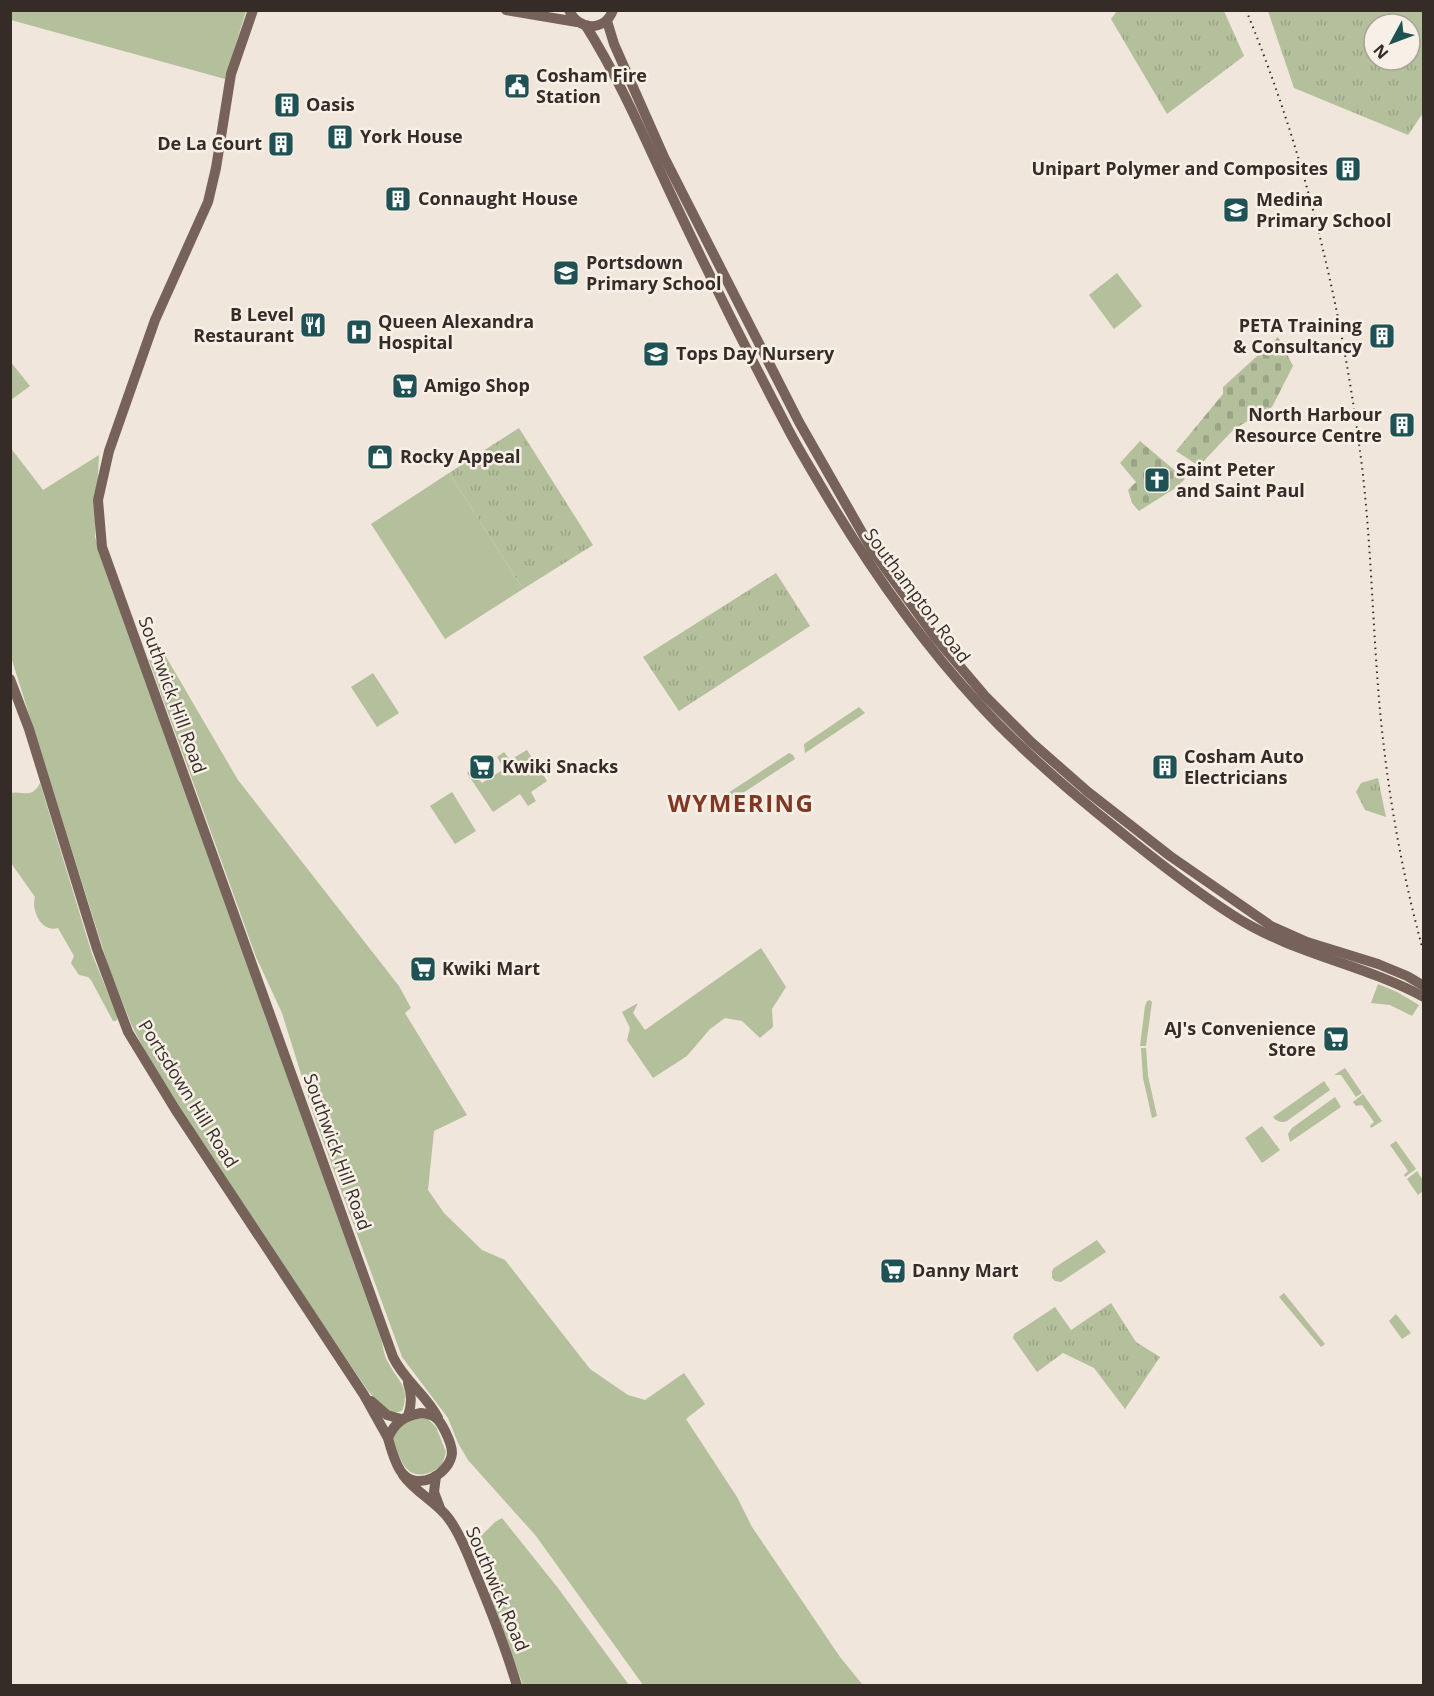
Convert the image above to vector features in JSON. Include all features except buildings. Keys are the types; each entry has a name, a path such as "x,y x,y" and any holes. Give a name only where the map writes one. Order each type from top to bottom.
{"main road":[{"name":"Southwick Hill Road","path":"252,10 231,74 216,168 208,202 155,320 109,451 98,500 99,532 102,547 393,1357 407,1380 432,1406 438,1418"},
{"path":"506,10 581,24 601,25 610,16"},
{"name":"Southampton Road","path":"569,10 604,54 787,429 844,525 899,606 978,703 1024,750 1083,802 1161,864 1236,918 1294,947 1375,974 1424,997"},
{"name":"Southampton Road","path":"610,16 614,44 664,157 799,422 872,550 929,629 956,662 1016,727 1088,792 1170,856 1242,907 1271,926 1307,942 1378,964 1422,985"},
{"name":"Portsdown Hill Road","path":"10,679 97,949 128,1032 175,1109 364,1395 388,1438"},
{"name":"Southwick Hill Road","path":"405,1418 411,1407 412,1395 407,1380"},
{"name":"Portsdown Hill Road","path":"364,1395 387,1415 405,1418"},
{"path":"421,1413 431,1414 438,1418 452,1452 449,1463 436,1476 425,1481 413,1480 403,1475 388,1438 392,1429 405,1418 421,1413"},
{"name":"Southwick Road","path":"403,1475 449,1519 464,1544 502,1639 517,1686"},
{"name":"Southwick Road","path":"436,1476 434,1492 440,1509"}],"green space":[{"path":"10,11 246,11 225,79 11,20"},
{"path":"1117,11 1224,11 1244,56 1167,114 1111,19"},
{"path":"1268,11 1423,11 1423,113 1408,135 1294,88"},
{"path":"1117,273 1142,306 1114,329 1089,295"},
{"path":"1278,337 1293,366 1272,407 1234,429 1199,466 1176,451 1223,394 1223,387"},
{"path":"10,361 30,386 11,400 10,400"},
{"path":"519,428 593,545 523,589 449,473"},
{"path":"1140,441 1185,479 1174,489 1139,511 1132,503 1128,490 1136,482 1120,463"},
{"path":"10,447 43,490 99,455 95,537 386,1357 404,1390 402,1411 387,1410 368,1391 230,1187 155,1070 132,1026 109,968 11,657"},
{"path":"449,473 523,589 445,639 371,524"},
{"path":"776,573 810,626 679,711 643,657"},
{"path":"162,650 238,780 399,986 411,1008 405,1013 467,1115 434,1131 428,1190 444,1213 482,1250 505,1260 590,1369 628,1395 645,1400 684,1373 705,1404 686,1419 737,1497 752,1527 840,1657 862,1684 866,1685 643,1685 536,1536 468,1460 448,1418 402,1357 315,1119 282,1013 256,957 149,660"},
{"path":"373,673 399,713 377,727 351,687"},
{"path":"859,707 865,713 805,753 804,744"},
{"path":"527,750 547,781 531,792 536,801 528,806 520,794 493,812 467,773 471,770 482,783 504,769 497,757 504,752 510,760"},
{"path":"789,753 795,759 732,800 728,793"},
{"path":"1378,778 1386,817 1365,810 1356,792 1361,783"},
{"path":"40,783 92,954 118,1018 116,1021 113,1021 91,980 79,975 71,963 74,956 58,928 52,929 42,924 36,914 35,897 11,863 10,793 30,793"},
{"path":"452,792 476,831 455,844 430,806"},
{"path":"761,948 786,987 772,1009 773,1027 760,1038 742,1021 725,1018 710,1029 687,1056 653,1078 627,1040 630,1028 622,1012 638,1003 633,1013 645,1030"},
{"path":"1378,984 1419,1005 1412,1016 1390,1005 1371,1003"},
{"path":"1150,1000 1152,1002 1146,1046 1140,1046 1145,1006"},
{"path":"1141,1048 1146,1048 1148,1076 1157,1116 1152,1118 1143,1078"},
{"path":"1345,1068 1362,1093 1356,1097 1341,1075 1334,1075"},
{"path":"1324,1081 1330,1090 1287,1121 1280,1122 1273,1117"},
{"path":"1363,1094 1382,1121 1371,1128 1374,1122 1362,1105 1356,1106 1353,1102"},
{"path":"1335,1097 1341,1107 1290,1142 1288,1134 1292,1128"},
{"path":"1262,1126 1280,1150 1262,1163 1245,1138"},
{"path":"1396,1141 1416,1169 1405,1177 1408,1171 1390,1145"},
{"path":"1417,1171 1423,1180 1423,1191 1418,1195 1407,1179"},
{"path":"1097,1240 1106,1252 1061,1282 1052,1278 1054,1268"},
{"path":"1284,1293 1325,1344 1321,1347 1279,1297"},
{"path":"1111,1303 1136,1342 1160,1357 1125,1409 1094,1368 1063,1353 1037,1372 1013,1338 1014,1334 1055,1307 1071,1330"},
{"path":"1396,1314 1411,1333 1402,1339 1389,1321"},
{"path":"421,1417 427,1418 436,1427 446,1452 442,1466 431,1472 415,1474 404,1465 393,1438 401,1424"},
{"path":"502,1518 558,1588 629,1685 523,1685 490,1595 484,1569 474,1543"}],"railway":[{"path":"1246,10 1268,66 1305,180 1334,297 1363,475 1378,690 1388,780 1403,868 1424,954"}],"place":[{"name":"Cosham Fire Station","path":"517,86"},
{"name":"Oasis","path":"287,105"},
{"name":"York House","path":"340,137"},
{"name":"De La Court","path":"281,144"},
{"name":"Unipart Polymer and Composites","path":"1348,169"},
{"name":"Connaught House","path":"398,199"},
{"name":"Medina Primary School","path":"1236,210"},
{"name":"Portsdown Primary School","path":"566,273"},
{"name":"B Level Restaurant","path":"313,325"},
{"name":"Queen Alexandra Hospital","path":"359,332"},
{"name":"PETA Training & Consultancy","path":"1382,336"},
{"name":"Tops Day Nursery","path":"656,354"},
{"name":"Amigo Shop","path":"405,386"},
{"name":"North Harbour Resource Centre","path":"1402,425"},
{"name":"Rocky Appeal","path":"380,457"},
{"name":"Saint Peter and Saint Paul","path":"1157,480"},
{"name":"Kwiki Snacks","path":"482,767"},
{"name":"Cosham Auto Electricians","path":"1165,767"},
{"name":"Kwiki Mart","path":"423,969"},
{"name":"AJ's Convenience Store","path":"1336,1039"},
{"name":"Danny Mart","path":"893,1271"}],"district":[{"name":"WYMERING","path":"741,804"}]}
